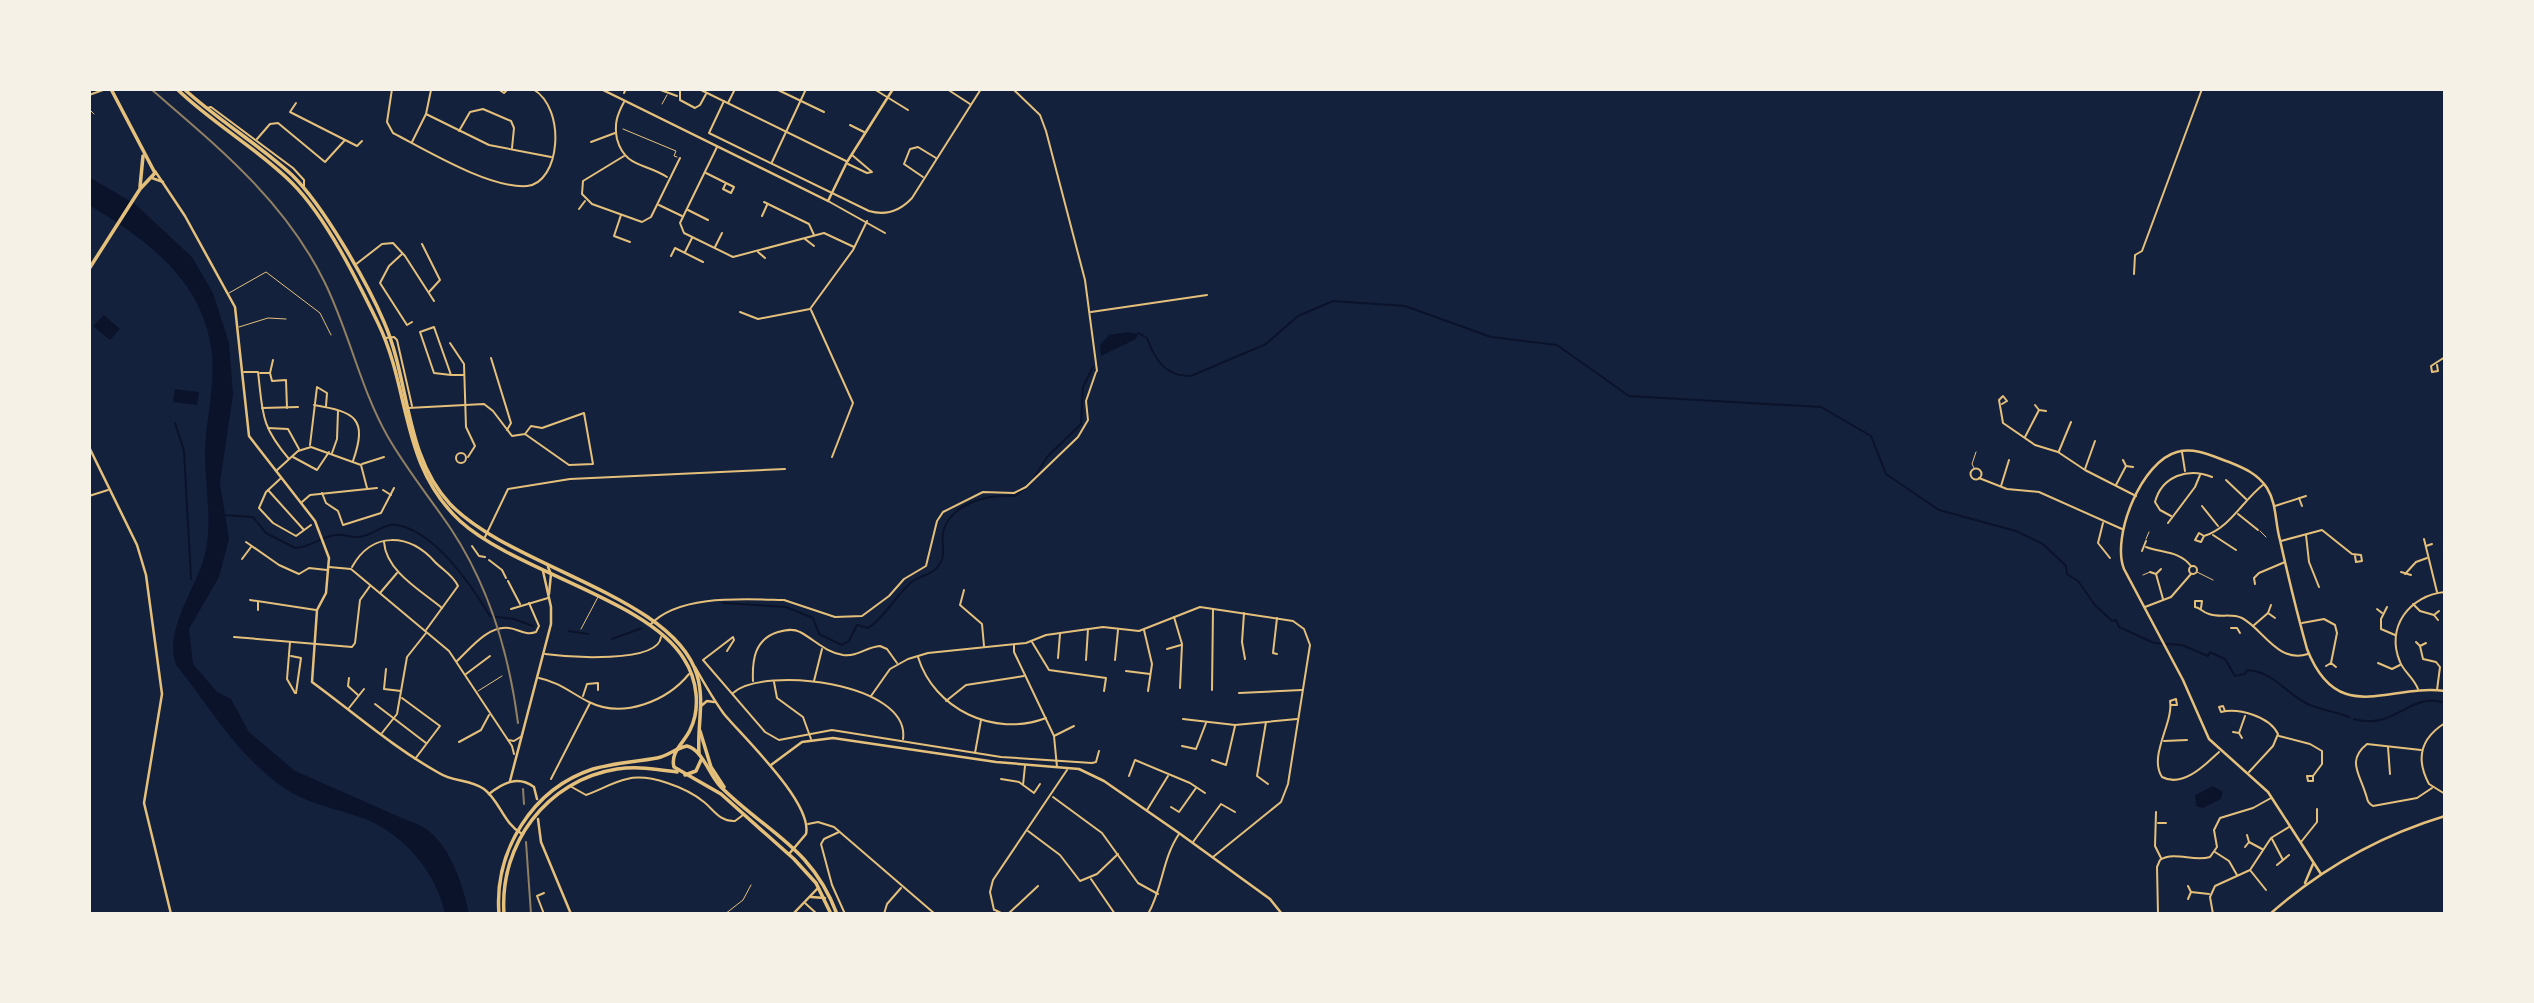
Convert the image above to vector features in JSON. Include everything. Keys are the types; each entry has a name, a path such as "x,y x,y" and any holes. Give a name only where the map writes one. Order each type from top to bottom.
{"main road":[{"path":"89,269 139,190 155,171 150,167 138,137 108,89"},
{"path":"177,89 253,144 305,197 387,338"},
{"path":"184,89 304,188 353,266 387,338 421,456 435,485 462,516 487,534 654,621 680,643 695,667 701,706 700,756 696,771 681,774"},
{"path":"139,190 143,173 143,153"},
{"path":"143,173 150,167"},
{"path":"143,173 151,178"},
{"path":"408,408 419,464 429,484 452,512 483,540 650,626 678,650 691,672 695,715 672,759 681,774"},
{"path":"700,714 703,747 714,772 729,794"},
{"path":"502,914 508,870 519,833 544,798 579,775 612,764 661,757 689,746 700,756 714,780 795,847 817,874 837,914"},
{"path":"519,833 547,803 570,786 615,769 644,767 681,774 717,792 789,854 818,887 831,914"}],"street":[{"path":"89,95 108,89"},
{"path":"392,89 388,126 393,133 467,171 519,186 537,183 552,157 557,141 552,110 542,95 533,89"},
{"path":"411,142 426,114 431,90 424,89"},
{"path":"498,89 504,93 508,89"},
{"path":"601,89 828,201 886,233"},
{"path":"624,93 626,89"},
{"path":"658,89 678,96 695,108 701,106 707,93"},
{"path":"678,96 680,89"},
{"path":"699,89 867,173 872,172 852,154"},
{"path":"728,103 735,89"},
{"path":"776,89 824,112"},
{"path":"772,163 806,89"},
{"path":"874,89 908,110"},
{"path":"828,201 847,162 893,89"},
{"path":"947,89 971,104"},
{"path":"724,101 709,133 873,212 891,212 907,203 981,89"},
{"path":"650,626 660,614 715,601 783,600 800,603 835,617 848,619 862,616 889,596 904,579 926,566 937,521 943,512 983,492 1014,493 1029,483 1086,427 1089,411 1086,401 1088,390 1097,372 1085,280 1045,127 1035,109 1013,89"},
{"path":"2134,274 2135,254 2142,251 2203,89"},
{"path":"624,101 617,116 616,133 624,156 668,178"},
{"path":"290,113 296,103"},
{"path":"459,131 470,112 483,109 511,121 514,128 512,149"},
{"path":"286,111 357,146 362,141"},
{"path":"426,114 489,145 552,157"},
{"path":"253,144 270,124 278,123 325,162 345,140"},
{"path":"850,125 865,132"},
{"path":"591,142 616,133"},
{"path":"718,147 683,217 681,231 733,257 814,236 830,235 854,247"},
{"path":"924,178 904,164 910,149 918,147 937,158"},
{"path":"624,156 583,181 581,189 586,200 621,215 646,221 658,205 668,178 680,158"},
{"path":"155,171 166,184 229,293 239,327 241,373 249,436 301,503 324,542 329,568 326,593 317,610 312,682 439,774 475,783 489,794 508,824 519,833"},
{"path":"705,173 726,183"},
{"path":"151,178 166,184"},
{"path":"579,209 586,200"},
{"path":"762,216 766,203 809,224 814,236"},
{"path":"658,205 683,217"},
{"path":"687,209 708,220"},
{"path":"621,215 614,236 631,242"},
{"path":"740,312 758,319 810,309 854,247 867,221"},
{"path":"714,248 722,233"},
{"path":"685,253 692,237"},
{"path":"805,238 814,246"},
{"path":"348,268 385,243 396,245 434,302"},
{"path":"422,244 440,280 428,293"},
{"path":"671,256 675,248 703,262"},
{"path":"757,251 765,258"},
{"path":"403,253 389,266 380,283 407,325 412,322"},
{"path":"1090,312 1207,295"},
{"path":"810,309 853,403 832,457"},
{"path":"451,375 434,327 421,330 435,375 451,375 465,374"},
{"path":"387,338 394,337 398,342 408,408 479,403 490,407 512,436 525,434 569,465 592,465 584,414 542,428 531,426 525,434"},
{"path":"450,343 462,360 465,374 466,427 475,446 468,457"},
{"path":"2437,365 2445,357"},
{"path":"491,358 511,423 506,431"},
{"path":"273,360 270,375 272,381 286,380 287,408"},
{"path":"497,371 503,368"},
{"path":"241,373 270,375"},
{"path":"259,375 261,408 267,428 291,458 316,471 321,468 337,439 339,410"},
{"path":"311,447 317,387 327,393 326,407"},
{"path":"2002,404 2001,420 2035,445 2058,452 2085,470 2137,496"},
{"path":"314,405 352,414 360,426 359,445 353,461"},
{"path":"2035,405 2039,411"},
{"path":"261,408 298,407"},
{"path":"2025,438 2039,411"},
{"path":"2039,411 2046,411"},
{"path":"2058,452 2071,422"},
{"path":"267,428 273,426 288,429 300,450"},
{"path":"2067,430 2074,432"},
{"path":"2085,470 2095,441"},
{"path":"89,447 137,545 146,575 162,694 144,803 171,914"},
{"path":"275,472 300,450 311,447 361,465 367,488"},
{"path":"2092,449 2098,452"},
{"path":"2181,451 2185,473"},
{"path":"2321,874 2272,797 2249,772 2219,752 2200,725 2188,689 2122,564 2120,545 2123,530 2152,466 2181,451 2203,452 2255,474 2264,484 2274,506 2280,541 2309,654 2326,679 2347,693 2371,698 2418,690 2445,691"},
{"path":"361,465 384,457"},
{"path":"2000,487 2009,460"},
{"path":"2123,460 2126,466"},
{"path":"2000,465 2006,467"},
{"path":"2116,486 2126,466"},
{"path":"2126,466 2133,467"},
{"path":"1974,468 1980,471 1979,478 1974,481 1971,478 1974,468"},
{"path":"483,540 508,489 570,479 785,469"},
{"path":"2171,516 2156,507 2156,498 2165,484 2185,473 2200,473 2212,477"},
{"path":"2168,523 2195,487 2200,473"},
{"path":"281,478 268,490 259,508 273,523 296,536 311,525"},
{"path":"1979,478 2000,487 2039,492 2123,530"},
{"path":"2226,481 2246,499"},
{"path":"2204,536 2213,534 2264,484"},
{"path":"2226,491 2231,486"},
{"path":"301,503 310,495 377,488"},
{"path":"322,493 326,503 338,511 343,525 380,514 394,488"},
{"path":"89,496 110,489"},
{"path":"268,490 304,531"},
{"path":"383,490 391,495"},
{"path":"2274,506 2306,496"},
{"path":"2300,498 2302,506"},
{"path":"2202,506 2219,527"},
{"path":"2237,513 2258,530"},
{"path":"2252,526 2256,520"},
{"path":"2104,522 2098,540 2110,558"},
{"path":"2280,541 2317,530 2325,531 2356,556"},
{"path":"2213,534 2236,550"},
{"path":"2305,534 2309,562 2319,587"},
{"path":"2424,539 2437,593"},
{"path":"2229,546 2232,540"},
{"path":"351,569 366,548 384,541 402,541 425,551 451,577 457,589 407,657 401,698 393,719 382,734"},
{"path":"384,541 386,558 398,572 443,608"},
{"path":"2142,551 2146,547 2146,541"},
{"path":"246,542 279,565 299,574 309,568 351,569 457,661 489,715 512,746 514,754"},
{"path":"2425,546 2432,544"},
{"path":"472,546 478,556 485,557"},
{"path":"242,559 252,547"},
{"path":"2144,607 2172,597 2191,574 2197,572 2196,567 2173,552 2160,552 2146,547"},
{"path":"2105,553 2111,548"},
{"path":"2405,574 2416,562 2428,558"},
{"path":"489,560 502,570 521,605"},
{"path":"2254,578 2259,573 2286,562"},
{"path":"2191,566 2191,574"},
{"path":"548,567 551,575 549,596"},
{"path":"2156,574 2161,569"},
{"path":"510,781 539,678 552,615 543,571"},
{"path":"380,593 398,572"},
{"path":"2150,572 2156,574"},
{"path":"2401,572 2410,575"},
{"path":"2156,574 2164,600"},
{"path":"2249,577 2254,578"},
{"path":"2254,578 2255,584"},
{"path":"2317,580 2321,578"},
{"path":"550,587 560,579"},
{"path":"234,638 354,646 360,600 371,585"},
{"path":"964,590 960,605 982,624 985,647"},
{"path":"2418,690 2401,664 2396,635 2402,615 2413,603 2445,592"},
{"path":"511,609 549,596"},
{"path":"250,600 317,610"},
{"path":"258,601 258,610"},
{"path":"457,661 484,636 507,627 528,634 536,632 539,626 529,603"},
{"path":"2413,603 2420,611 2434,615 2438,620"},
{"path":"2253,626 2268,613 2271,606"},
{"path":"2387,607 2383,613 2381,629 2396,635"},
{"path":"871,696 883,676 897,664 917,656 1014,644 1088,628 1144,629 1195,608 1244,612 1296,622 1304,629 1308,638 1303,690 1288,784 1281,802 1213,857"},
{"path":"1212,690 1213,608"},
{"path":"2201,608 2211,615 2241,618 2279,649 2297,656 2309,654"},
{"path":"2377,610 2383,613"},
{"path":"2434,615 2439,611"},
{"path":"1244,612 1242,642 1245,659"},
{"path":"2268,613 2275,618"},
{"path":"1173,616 1182,644 1180,688"},
{"path":"1277,654 1273,653 1278,617"},
{"path":"2237,628 2241,618"},
{"path":"2302,623 2325,619 2335,625 2337,633 2331,663 2326,666"},
{"path":"1086,660 1088,628"},
{"path":"2231,628 2237,628"},
{"path":"2237,628 2240,633"},
{"path":"1115,660 1118,629"},
{"path":"1144,629 1152,664 1149,691"},
{"path":"753,682 754,655 768,636 796,630 823,648 848,655 880,646 887,649 897,664"},
{"path":"545,653 638,655 657,645 660,633"},
{"path":"1058,658 1060,633"},
{"path":"727,651 734,640 733,637 703,660 770,736 787,740 810,732 832,730 975,753 1094,763 1099,751"},
{"path":"289,656 301,658 297,693 287,679 290,641"},
{"path":"1031,641 1049,670 1105,678 1104,691"},
{"path":"2416,642 2420,646 2423,659 2436,662 2440,667 2437,690"},
{"path":"2420,646 2426,643"},
{"path":"1014,644 1014,652 1055,736 1057,767"},
{"path":"1167,649 1182,644"},
{"path":"814,682 823,648"},
{"path":"466,674 490,656"},
{"path":"917,656 925,675 946,701 962,713 981,719 1029,724 1046,718"},
{"path":"2331,663 2336,667"},
{"path":"2378,663 2392,668 2401,664"},
{"path":"695,667 717,704 771,765 807,824 806,834 789,854"},
{"path":"386,669 384,689 402,691"},
{"path":"1126,671 1151,674"},
{"path":"539,678 561,684 590,702 608,707 649,703 668,694 691,672"},
{"path":"946,701 965,685 1025,676"},
{"path":"349,678 349,687 359,695"},
{"path":"774,681 776,697 802,715 811,739"},
{"path":"732,694 753,682 774,681 814,682 871,696 901,721 902,740"},
{"path":"582,698 587,684 598,683 598,690"},
{"path":"349,708 364,689"},
{"path":"1239,693 1303,690"},
{"path":"401,698 440,726 415,759"},
{"path":"701,706 709,700 717,704"},
{"path":"551,779 590,702"},
{"path":"375,704 427,743"},
{"path":"2171,705 2158,768 2167,779 2188,776 2219,752"},
{"path":"2225,710 2266,719 2278,736 2310,744 2322,751 2322,764 2313,776"},
{"path":"459,742 479,731 489,715"},
{"path":"2242,738 2239,733 2245,715"},
{"path":"975,753 981,719"},
{"path":"1183,719 1236,725 1298,719"},
{"path":"1266,721 1257,776 1268,784"},
{"path":"1182,746 1196,749 1206,722"},
{"path":"2445,723 2428,735 2421,750 2425,778 2432,788 2445,794"},
{"path":"1212,760 1226,765 1236,725"},
{"path":"1055,736 1074,726"},
{"path":"2233,732 2239,733"},
{"path":"507,739 514,741 523,735"},
{"path":"2176,736 2178,743"},
{"path":"2249,772 2273,746 2278,736"},
{"path":"771,765 794,746 811,739 860,740 1089,772 1213,857 1270,899 1282,914"},
{"path":"2163,741 2178,743 2187,740"},
{"path":"512,746 518,744"},
{"path":"2421,750 2367,744 2356,760 2355,770 2368,803 2373,806 2424,796 2432,788"},
{"path":"2388,746 2390,774"},
{"path":"1129,776 1135,760 1205,793"},
{"path":"1023,785 1025,765"},
{"path":"994,910 992,883 1067,767"},
{"path":"2388,769 2394,767"},
{"path":"556,770 561,773"},
{"path":"1146,811 1168,775"},
{"path":"570,786 586,795 616,782 637,778 676,787 702,800 725,821 735,821 744,814"},
{"path":"1001,779 1023,785 1034,793 1040,784"},
{"path":"489,794 510,781 531,784 536,790 537,799"},
{"path":"1171,807 1179,812 1196,787"},
{"path":"1051,795 1092,824 1119,854 1142,887 1158,894"},
{"path":"2237,876 2229,861 2216,852 2214,831 2220,818 2232,812 2253,808 2272,797"},
{"path":"1193,843 1220,805 1223,804 1235,812"},
{"path":"2300,842 2318,821 2318,809"},
{"path":"2157,812 2155,846 2161,859"},
{"path":"2270,914 2321,874 2378,841 2445,816"},
{"path":"2312,818 2318,821"},
{"path":"538,819 541,842 571,914"},
{"path":"807,824 825,823 840,831 935,914"},
{"path":"2157,823 2166,823"},
{"path":"2213,914 2210,894 2218,883 2250,870 2271,838 2290,826"},
{"path":"1027,830 1060,855 1078,880 1090,878 1119,854"},
{"path":"840,831 824,839 821,844 832,885 845,914"},
{"path":"1148,914 1158,894 1168,851 1180,833"},
{"path":"2247,835 2249,842 2263,850"},
{"path":"2271,838 2283,860"},
{"path":"2245,847 2249,842"},
{"path":"2158,914 2157,867 2161,859 2170,856 2200,860 2216,852"},
{"path":"2277,865 2289,855"},
{"path":"2302,887 2311,874 2313,864"},
{"path":"2250,870 2266,890"},
{"path":"1090,878 1115,914"},
{"path":"2260,883 2265,878"},
{"path":"1008,914 1038,886"},
{"path":"2188,886 2191,892 2188,899"},
{"path":"793,914 818,887"},
{"path":"884,914 887,904 902,887"},
{"path":"2191,892 2210,894"},
{"path":"544,893 537,896 544,914"},
{"path":"811,897 825,899"},
{"path":"805,902 817,914"},
{"path":"989,914 994,910"},
{"path":"994,910 1003,914"}],"lane":[{"path":"662,104 668,93"},
{"path":"89,109 94,114"},
{"path":"623,129 676,151 674,156 680,158"},
{"path":"229,293 266,272 320,313 331,335"},
{"path":"239,327 268,318 286,319"},
{"path":"1974,468 1976,452"},
{"path":"2258,530 2266,537"},
{"path":"2146,541 2149,532"},
{"path":"2143,575 2150,572"},
{"path":"2197,572 2213,580"},
{"path":"581,629 598,597"},
{"path":"476,692 502,676"},
{"path":"725,914 743,900 751,885"}],"water":[{"path":"89,177 135,204 192,257 213,293 229,343 233,394 220,483 229,539 219,577 189,629 193,664 217,692 231,699 249,732 295,771 422,826 433,835 442,845 457,872 469,914 445,914 434,883 425,868 390,832 360,817 317,804 277,783 234,741 176,665 173,653 176,627 202,564 208,536 205,447 212,356 207,330 186,285 152,249 89,205"},
{"path":"104,315 120,329 110,340 93,326"},
{"path":"1128,332 1138,334 1136,339 1101,356 1100,345 1109,335"},
{"path":"175,389 199,392 197,405 173,402"},
{"path":"2213,786 2223,792 2221,799 2203,808 2196,806 2195,795"}],"waterway":[{"path":"1138,333 1147,338 1163,366 1175,374 1191,376 1266,344 1298,316 1333,301 1405,306 1491,337 1557,345 1629,396 1821,407 1871,436 1886,474 1939,510 2016,531 2043,544 2066,566 2067,574 2078,581 2095,605 2112,621 2116,620 2119,627 2154,643 2182,645 2208,656 2210,652 2225,659 2235,676 2245,674 2247,670 2266,675 2302,701 2349,717"},
{"path":"1034,478 1047,457 1081,424 1083,387 1093,367"},
{"path":"175,423 184,451 191,579"},
{"path":"723,603 786,607 813,618 819,634 842,645 849,641 857,625 868,628 913,581 936,568 943,556 943,532 954,513 983,499 1015,496 1031,483"},
{"path":"224,515 253,517 266,533 295,548 335,535 361,537 391,525 410,529 438,548 450,561 490,616 514,619 533,626"},
{"path":"612,639 642,628"},
{"path":"569,631 588,634"},
{"path":"2354,719 2380,720 2421,702 2445,703"}],"railway":[{"path":"151,89 248,176 290,225 308,252 333,300 378,418 465,551 477,574 503,646 518,723"},
{"path":"523,789 524,804"},
{"path":"526,842 531,914"}]}
